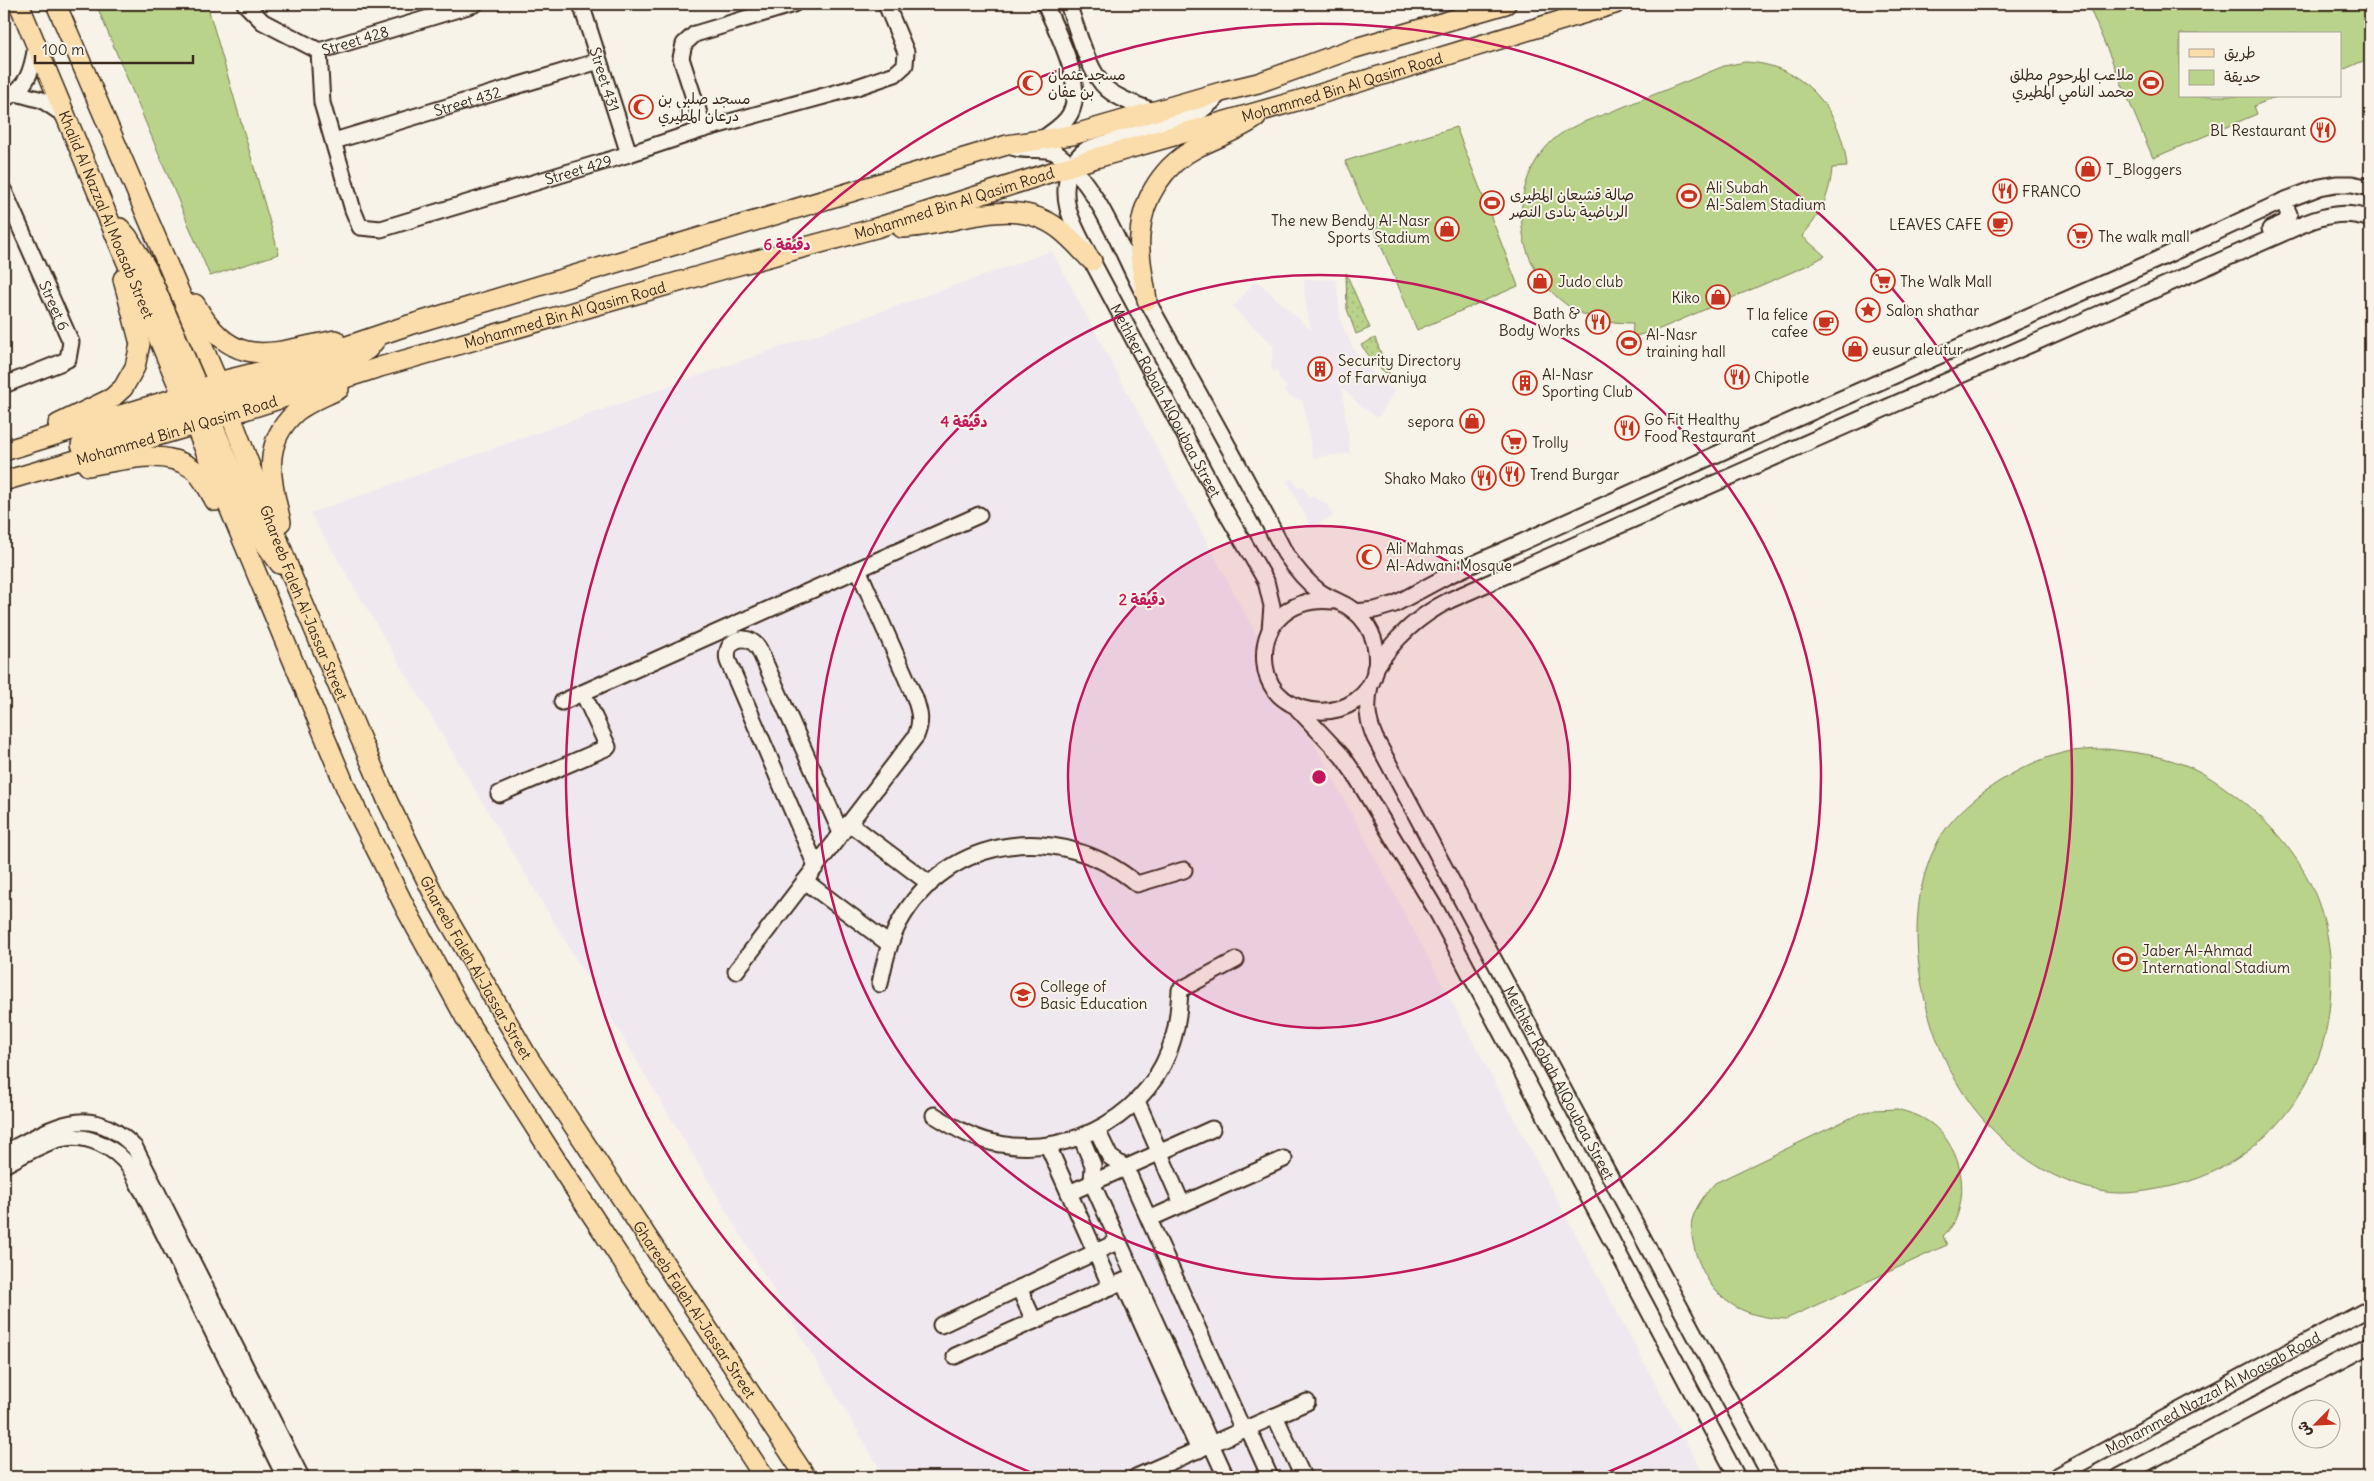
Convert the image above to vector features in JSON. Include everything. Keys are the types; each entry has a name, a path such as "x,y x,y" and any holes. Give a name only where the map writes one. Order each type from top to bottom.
{"main road":[{"name":"Khalid Al Nazzal Al Moasab Street","path":"19,4 63,114 106,212"},
{"path":"56,4 158,242 205,404"},
{"name":"Mohammed Bin Al Qasim Road","path":"8,480 43,469 205,404 303,361 409,324 1007,145 1044,138 1063,137 1258,83 1352,49 1506,4"},
{"name":"Mohammed Bin Al Qasim Road","path":"4,450 205,404 380,367 724,268 876,228 1096,158 1267,109 1615,4"},
{"path":"1147,300 1140,236 1142,218 1156,183 1168,168 1182,156 1243,127 1267,109"},
{"path":"106,212 128,236 147,269 263,541 271,554 293,580"},
{"path":"4,450 112,398 123,388 135,367 140,344 106,212"},
{"path":"876,228 929,226 986,213 1015,212 1044,220 1057,228 1092,261"},
{"path":"158,242 206,324 224,342 242,349 263,354 409,324"},
{"path":"293,580 270,474 271,454 282,429 295,413 380,367"},
{"name":"Ghareeb Faleh Al-Jassar Street","path":"205,404 261,588 348,795 408,914 466,1019 563,1171 764,1477"},
{"path":"8,480 151,456 172,460 193,470 206,486 261,588"},
{"name":"Ghareeb Faleh Al-Jassar Street","path":"293,580 388,802 436,899 526,1054 584,1145 806,1477"}],"street":[{"name":"Street 428","path":"245,4 263,22 319,51 432,10 475,4"},
{"name":"Street 431","path":"581,4 629,154"},
{"path":"704,129 680,58 684,44 695,34 794,4"},
{"name":"Street 429","path":"319,51 322,103 353,210 360,227 380,229 629,154 704,129 857,87 895,74 905,65 906,52 886,4"},
{"path":"1044,138 1069,116 1073,107 1076,84 1045,4"},
{"path":"1068,4 1096,75 1107,89 1118,96 1153,111"},
{"path":"10,96 31,72 36,46"},
{"name":"Street 432","path":"334,141 599,62"},
{"path":"1076,84 1082,88 1089,87 1095,82 1096,75"},
{"name":"Methker Robah AlQoubaa Street","path":"1221,92 1202,111 1087,149 1078,156 1065,183 1066,200 1072,219 1092,261 1223,507 1266,581 1272,606 1270,632"},
{"path":"10,96 42,100 63,114"},
{"name":"Methker Robah AlQoubaa Street","path":"1007,145 1023,150 1052,151 1059,154 1072,167 1096,199 1147,300 1284,553 1311,585 1334,601"},
{"path":"1355,612 1375,610 1395,604 1440,579 1892,376 2154,261 2283,201 2320,187 2336,184 2352,184 2370,188"},
{"name":"Street 6","path":"4,191 71,342 68,358 4,385"},
{"path":"2192,273 2205,259 2286,222 2289,214 2283,201"},
{"path":"1373,676 1377,653 1374,638 1366,623 1355,612 1334,601 1318,600 1303,602 1289,609 1278,619 1270,632 1264,649 1265,667 1271,684 1282,698 1297,708 1311,712 1339,710 1352,703 1362,694 1395,641 1420,617 1435,608 2322,216 2348,213 2370,219"},
{"path":"1892,376 1899,385 1903,401"},
{"path":"562,702 731,634 858,569 979,514"},
{"path":"736,971 916,736 920,725 920,716 915,698 858,569"},
{"path":"731,634 740,638 748,638 755,642 845,828 930,884"},
{"path":"731,634 726,654 728,661 816,866"},
{"name":"Methker Robah AlQoubaa Street","path":"1373,676 1366,706 1368,721 1375,738 1771,1477"},
{"path":"499,794 608,747 583,692"},
{"name":"Methker Robah AlQoubaa Street","path":"1297,708 1342,756 1354,773 1436,910 1737,1477"},
{"path":"880,984 889,944 910,907 930,884 959,863 980,853 1024,844 1054,845 1090,854 1110,864 1137,884 1184,870"},
{"path":"805,881 889,944"},
{"path":"934,1114 954,1128 984,1140 1024,1147 1048,1146 1081,1138 1097,1130 1118,1117 1137,1101 1163,1064 1173,1040 1178,1016 1180,990 1236,960"},
{"path":"1137,1101 1182,1204"},
{"path":"4,1153 54,1128 75,1121 108,1126 122,1134 135,1148 301,1477"},
{"path":"1070,1193 1212,1129"},
{"path":"1097,1130 1110,1157 1126,1168 1270,1477"},
{"path":"4,1165 61,1138 100,1143 121,1158 130,1168 143,1192 285,1477"},
{"path":"1081,1138 1093,1165 1092,1183 1119,1241 1123,1282"},
{"path":"1048,1146 1096,1252 1123,1282 1205,1447 1226,1477"},
{"path":"1149,1219 1284,1159"},
{"path":"941,1325 1119,1241"},
{"path":"955,1356 1123,1282"},
{"path":"1019,1288 1034,1321"},
{"name":"Mohammed Nazzal Al Moasab Road","path":"2055,1477 2370,1308"},
{"name":"Mohammed Nazzal Al Moasab Road","path":"2119,1477 2370,1344"},
{"path":"1136,1477 1307,1402"},
{"path":"1276,1416 1303,1477"}],"shaded area":[{"name":"College of Basic Education","path":"1052,251 1705,1477 885,1477 310,513"},
{"name":"Security Directory of Farwaniya","path":"1304,279 1336,280 1341,322 1353,348 1375,376 1395,391 1378,418 1362,407 1342,388 1350,453 1313,458 1303,401 1291,397 1283,391 1287,388 1280,379 1277,370 1272,372 1271,365 1274,347 1233,307 1256,280 1311,330 1305,300"},
{"path":"1292,478 1298,488 1303,486 1309,497 1313,496 1329,506 1333,516 1311,527 1287,481"}],"green space":[{"path":"96,4 207,4 279,254 210,276"},
{"name":"ملاعب المرحوم مطلق محمد النامي المطيري","path":"2088,4 2370,4 2370,58 2342,70 2342,32 2179,32 2179,98 2273,98 2254,106 2257,114 2153,158"},
{"name":"Ali Subah Al-Salem Stadium","path":"1745,62 1766,65 1785,71 1802,81 1816,94 1828,110 1837,127 1844,146 1847,167 1832,168 1829,187 1823,205 1814,221 1802,236 1825,256 1655,331 1632,337 1633,323 1596,319 1575,310 1555,295 1539,276 1528,254 1522,230 1522,206 1526,182 1537,160 1553,140 1576,126 1724,66"},
{"path":"1456,127 1518,286 1417,330 1345,161"},
{"path":"1346,273 1370,328 1356,334 1347,309"},
{"path":"1375,338 1390,376 1376,365 1361,345"},
{"name":"Jaber Al-Ahmad International Stadium","path":"2106,749 2156,756 2192,768 2225,788 2261,818 2282,840 2299,863 2312,887 2322,913 2328,941 2331,970 2329,1014 2317,1060 2301,1092 2276,1126 2245,1153 2209,1174 2168,1187 2126,1193 2083,1187 2050,1173 2021,1155 1982,1118 1961,1089 1943,1056 1930,1019 1921,980 1917,940 1919,902 1928,865 1943,833 1954,819 1983,793 2019,770 2055,755 2072,751"},
{"path":"1897,1109 1916,1115 1930,1123 1941,1133 1957,1160 1961,1175 1962,1191 1955,1221 1943,1236 1947,1245 1786,1319 1754,1314 1729,1303 1719,1294 1702,1270 1695,1250 1691,1228 1698,1205 1715,1183 1861,1113 1874,1110"}],"place":[{"name":"مسجد عثمان بن عفان","path":"1030,83"},
{"name":"ملاعب المرحوم مطلق محمد النامي المطيري","path":"2151,83"},
{"name":"مسجد صلبي بن درعان المطيري","path":"641,107"},
{"name":"BL Restaurant","path":"2323,130"},
{"name":"T_Bloggers","path":"2088,169"},
{"name":"FRANCO","path":"2005,191"},
{"name":"Ali Subah Al-Salem Stadium","path":"1689,196"},
{"name":"صالة قشيعان المطيرى الرياضية بنادى النصر","path":"1492,203"},
{"name":"LEAVES CAFE","path":"2000,224"},
{"name":"The new Bendy Al-Nasr Sports Stadium","path":"1447,229"},
{"name":"The walk mall","path":"2080,236"},
{"name":"Judo club","path":"1540,281"},
{"name":"The Walk Mall","path":"1883,281"},
{"name":"Kiko","path":"1718,297"},
{"name":"Salon shathar","path":"1868,310"},
{"name":"Bath & Body Works","path":"1598,322"},
{"name":"T la felice cafee","path":"1826,323"},
{"name":"Al-Nasr training hall","path":"1629,343"},
{"name":"eusur aleutur","path":"1855,349"},
{"name":"Security Directory of Farwaniya","path":"1320,369"},
{"name":"Chipotle","path":"1737,377"},
{"name":"Al-Nasr Sporting Club","path":"1525,383"},
{"name":"sepora","path":"1472,421"},
{"name":"Go Fit Healthy Food Restaurant","path":"1627,428"},
{"name":"Trolly","path":"1514,442"},
{"name":"Trend Burgar","path":"1512,474"},
{"name":"Shako Mako","path":"1484,478"},
{"name":"Ali Mahmas Al-Adwani Mosque","path":"1369,557"},
{"name":"Jaber Al-Ahmad International Stadium","path":"2125,959"},
{"name":"College of Basic Education","path":"1023,995"}]}
